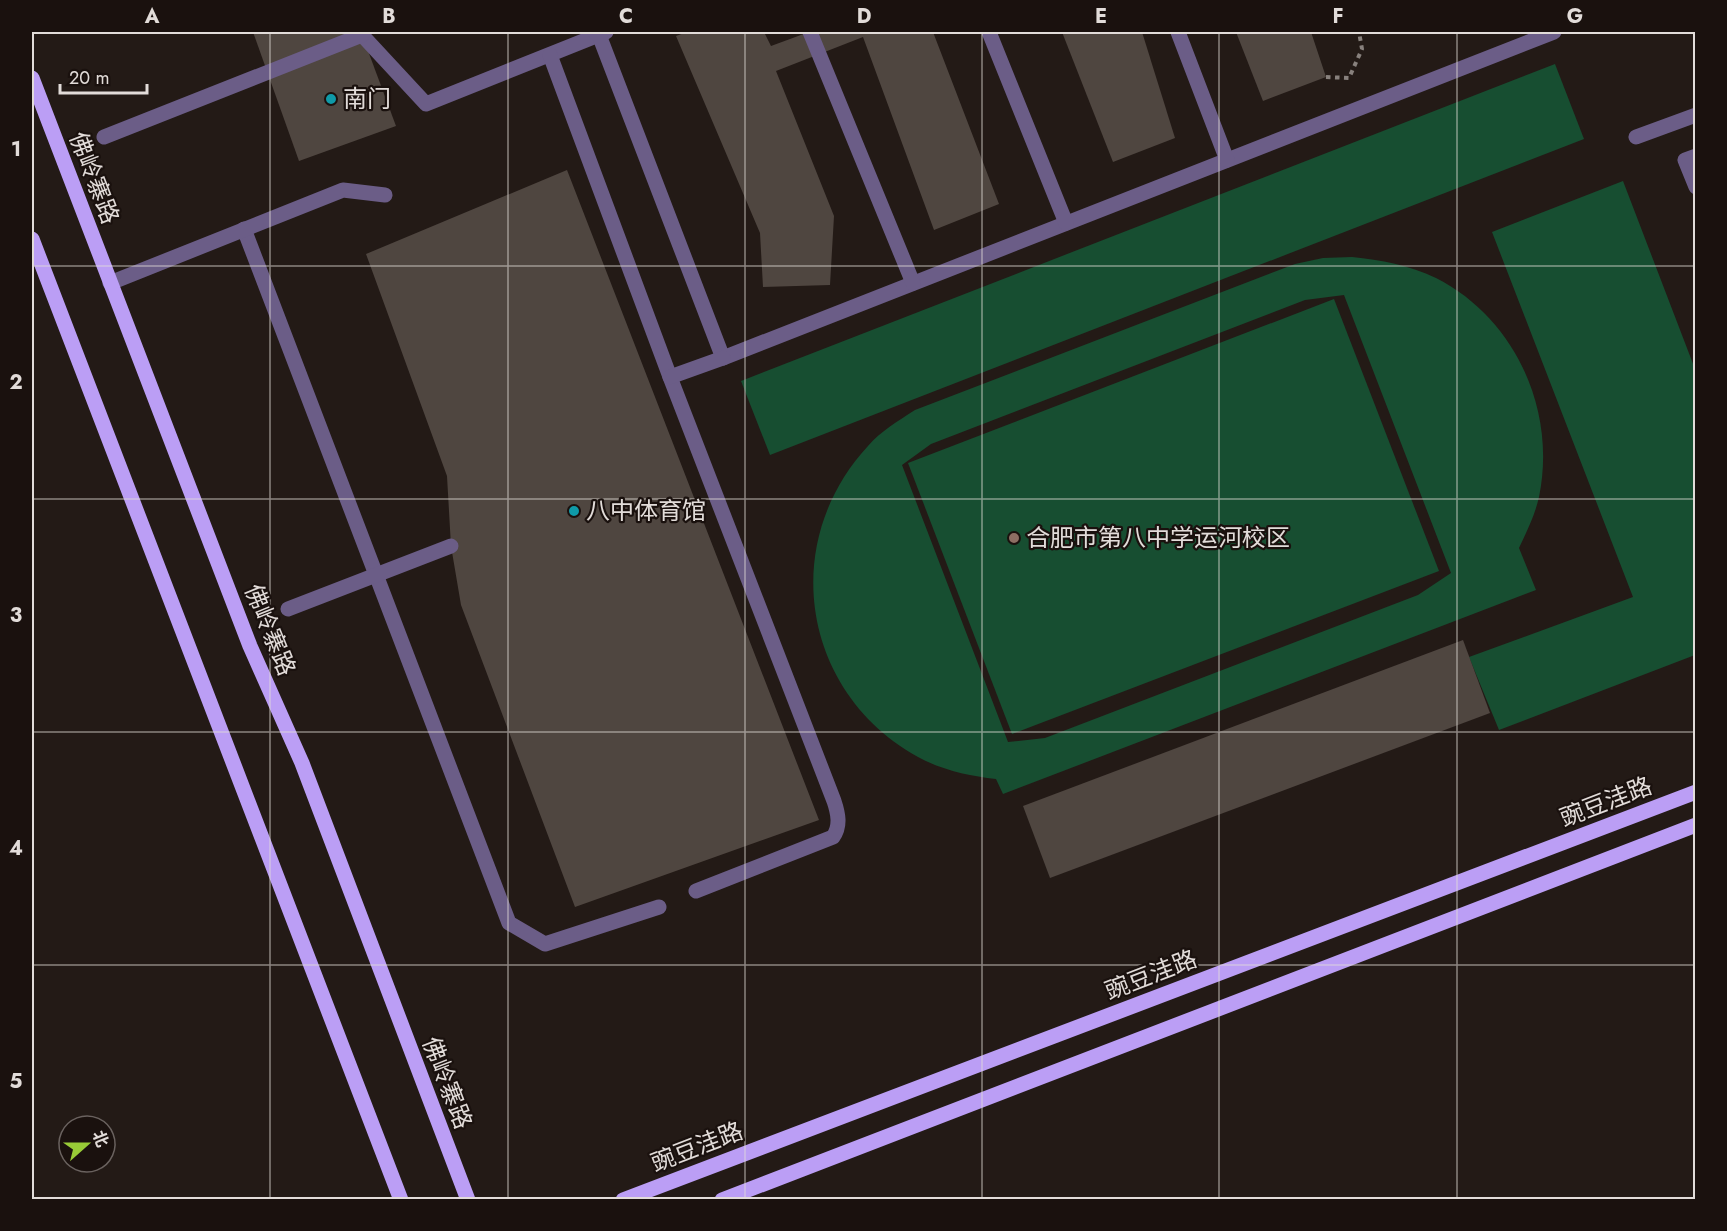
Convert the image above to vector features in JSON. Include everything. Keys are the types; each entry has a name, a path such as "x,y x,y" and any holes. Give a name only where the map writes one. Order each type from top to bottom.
{"main road":[{"name":"佛岭寨路","path":"32,78 250,646 302,763 468,1200"},
{"path":"32,239 401,1200"},
{"name":"豌豆洼路","path":"623,1200 1695,792"},
{"path":"722,1200 1695,825"}],"street":[{"path":"104,137 362,33 426,104 601,32 723,358"},
{"path":"810,32 913,283"},
{"path":"989,32 1066,223"},
{"path":"1178,32 1227,160"},
{"path":"670,377 1554,32"},
{"path":"550,54 670,377 834,801 838,819 837,831 833,837 696,891"},
{"path":"1636,137 1695,115"},
{"path":"1690,158 1695,187"},
{"path":"110,283 343,190 385,195"},
{"path":"244,229 509,923 545,944 659,907"},
{"path":"288,609 451,546"}],"path":[{"path":"1326,77 1349,78 1362,49 1359,32"}],"green space":[{"path":"1555,64 1584,139 770,455 741,381"},
{"path":"1623,181 1695,369 1695,655 1499,730 1469,657 1633,597 1492,232"},
{"path":"1352,257 1384,262 1405,266 1436,278 1464,295 1488,317 1508,342 1524,370 1535,400 1542,432 1543,464 1539,497 1519,548 1536,590 1003,794 996,779 956,772 927,762 879,729 849,695 827,656 816,614 814,570 822,527 840,485 868,446 890,426 915,410 1295,264 1323,258","holes":["1344,295 1451,573 1418,595 1045,738 1008,742 902,465 931,444 1305,300"]},
{"path":"1334,299 1439,571 1012,734 908,463"}],"building":[{"name":"南门","path":"253,32 361,32 396,126 299,161"},
{"path":"687,32 764,32 771,46 809,32 933,32 999,204 934,230 863,37 776,71 834,216 830,285 763,287 760,233 676,36"},
{"path":"1062,32 1142,32 1175,138 1113,162"},
{"path":"1236,32 1311,32 1326,77 1263,101"},
{"name":"八中体育馆","path":"567,170 819,820 575,907 461,605 451,546 447,476 366,254"},
{"path":"1463,640 1490,713 1050,878 1023,806"}],"place":[{"name":"南门","path":"331,99"},
{"name":"八中体育馆","path":"574,511"},
{"name":"合肥市第八中学运河校区","path":"1014,538"}]}
